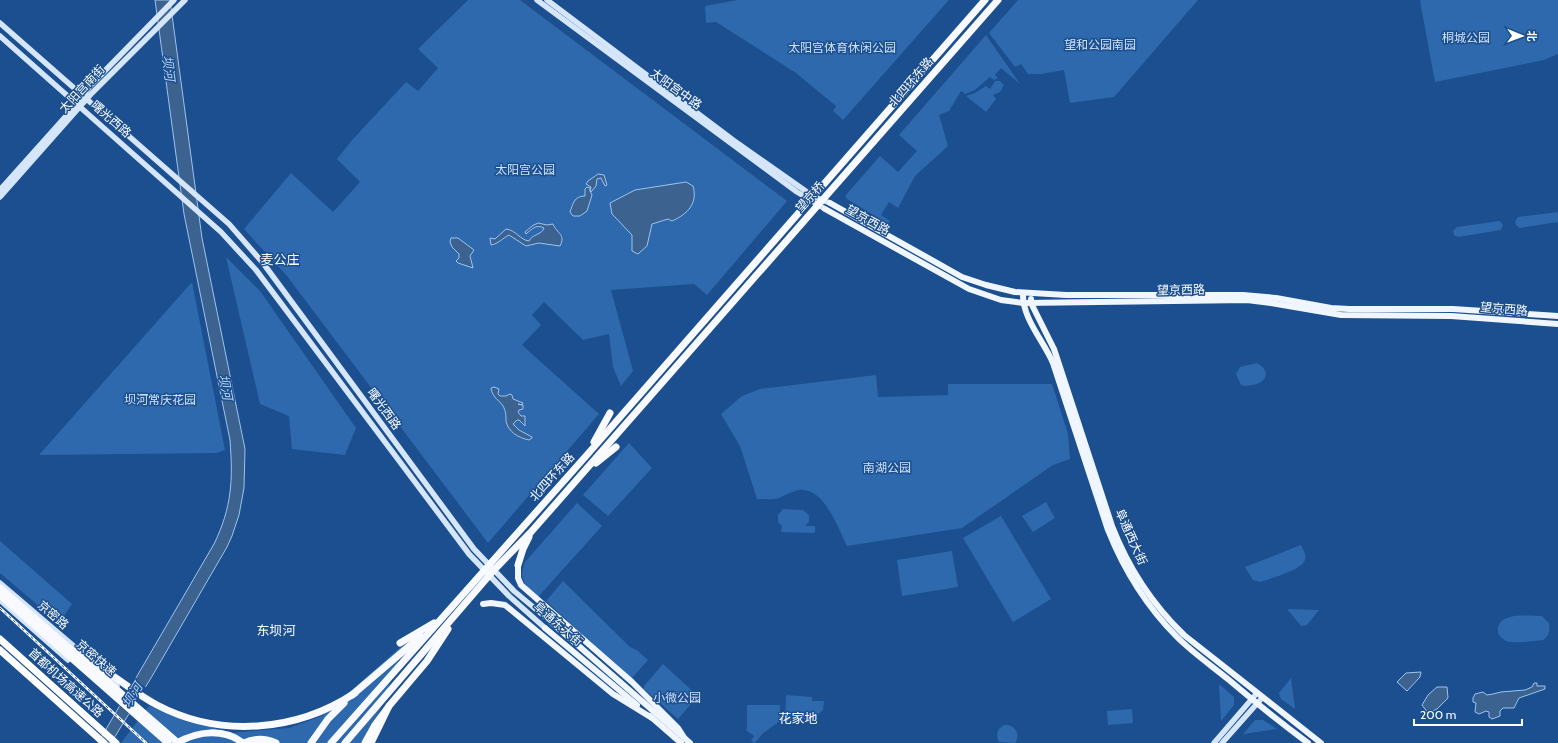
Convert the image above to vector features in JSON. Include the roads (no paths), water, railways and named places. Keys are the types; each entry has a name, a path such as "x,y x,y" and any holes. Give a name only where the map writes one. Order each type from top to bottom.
{"highway":[{"name":"北四环东路","path":"834,172 985,0"},
{"name":"北四环东路","path":"842,178 998,0"},
{"name":"望京桥","path":"787,224 834,172"},
{"name":"望京桥","path":"794,231 842,178"},
{"name":"北四环东路","path":"333,740 586,456 787,224"},
{"name":"北四环东路","path":"345,743 493,571 532,532 794,231"},
{"path":"586,456 610,414"},
{"path":"581,474 616,447"},
{"path":"518,565 523,549 532,532"},
{"name":"京密快速","path":"0,588 168,743"},
{"name":"京密快速","path":"0,595 43,629 177,743"},
{"path":"365,743 375,725 389,706 427,661 456,615"},
{"path":"400,642 439,620"},
{"path":"311,743 328,719 355,693 415,640 433,627"},
{"name":"首都机场高速公路","path":"0,639 116,743"},
{"name":"首都机场高速公路","path":"0,650 104,743"},
{"path":"96,665 123,687 148,700 183,716 221,726 265,726 291,722 330,708 355,693"},
{"path":"371,743 389,706"},
{"path":"177,743 190,736 209,733 233,737 244,743 253,740 268,740 276,743"}],"main road":[{"name":"太阳宫南街","path":"84,98 89,86 174,0"},
{"name":"太阳宫南街","path":"0,197 84,98 185,0"},
{"name":"太阳宫中路","path":"537,0 805,194"},
{"name":"太阳宫中路","path":"547,0 805,194"},
{"name":"曙光西路","path":"0,23 229,224 263,263 440,505 474,549 514,591 550,621"},
{"name":"曙光西路","path":"0,36 221,232 256,270 435,509"},
{"name":"太阳宫南街","path":"0,190 78,105"},
{"path":"805,194 830,203"},
{"path":"805,194 825,209"},
{"name":"望京西路","path":"830,203 962,276 986,285 1023,293 1243,295 1276,298 1343,309 1453,309 1558,316"},
{"name":"望京西路","path":"825,209 969,289 1000,300 1023,303 1247,300 1341,315 1451,316 1558,324"},
{"name":"阜通西大街","path":"1023,293 1023,303 1027,314 1053,363 1108,530 1119,557 1132,580 1161,620 1179,639 1308,743"},
{"name":"阜通西大街","path":"1031,294 1031,303 1054,350 1112,526 1120,546 1135,574 1176,628 1262,698 1321,743"},
{"name":"阜通东大街","path":"435,509 474,559 509,596 652,718 685,742"},
{"path":"518,565 518,578 521,585 632,682 678,728 685,742"},
{"name":"京密路","path":"0,583 96,665"},
{"name":"京密路","path":"0,600 163,743"},
{"path":"483,604 498,603 505,605 612,694 652,718"},
{"name":"阜通东大街","path":"550,621 685,742"},
{"path":"123,687 146,712 182,743"},
{"path":"1222,743 1254,701 1256,693"},
{"path":"1214,743 1254,701 1262,698"}],"water":[{"name":"坝河","path":"155,0 170,0 202,238 245,449 244,488 239,515 227,547 151,678 111,743 98,743 214,544 225,518 231,481 230,440 184,214"},
{"path":"598,174 604,175 607,185 605,186 601,178 597,179 596,186 591,192 591,187 586,184 588,181"},
{"path":"686,182 693,186 694,192 693,203 687,211 672,221 668,219 652,224 647,246 638,254 632,251 632,235 612,214 610,203 635,190"},
{"path":"587,187 590,188 592,195 587,211 580,216 573,216 570,212 574,201 578,197 585,196 585,189"},
{"path":"538,223 547,225 553,224 562,239 560,246 539,243 526,246 509,235 491,245 490,238 495,239 506,229 513,231 523,239 529,241 544,228 536,227 526,234 525,232"},
{"path":"451,238 458,238 474,250 470,256 473,268 456,261 459,258 459,254 452,247 450,242"},
{"path":"494,387 499,389 498,394 500,396 510,394 512,395 513,399 523,403 523,409 519,410 518,412 521,416 525,416 525,426 519,420 513,424 519,430 532,438 529,440 521,438 514,434 509,428 506,421 504,408 494,396 492,391 491,388"},
{"path":"1421,672 1420,677 1407,691 1397,682 1406,673"},
{"path":"1534,683 1537,683 1537,686 1545,686 1545,689 1519,698 1514,708 1503,708 1500,711 1500,716 1492,719 1489,717 1489,712 1486,711 1479,714 1475,712 1476,703 1473,702 1473,698 1475,694 1483,692 1487,695 1525,690 1532,687"},
{"path":"1437,687 1447,687 1448,698 1437,709 1428,713 1422,705 1428,695"}],"railway":[{"path":"0,608 146,743"}],"district":[{"name":"麦公庄","path":"280,259"},
{"name":"东坝河","path":"276,630"},
{"name":"花家地","path":"798,718"}],"park label":[{"name":"桐城公园","path":"1466,38"},
{"name":"望和公园南园","path":"1100,45"},
{"name":"太阳宫体育休闲公园","path":"842,48"},
{"name":"太阳宫公园","path":"525,170"},
{"name":"坝河常庆花园","path":"160,400"},
{"name":"南湖公园","path":"887,468"},
{"name":"小微公园","path":"677,698"}]}
